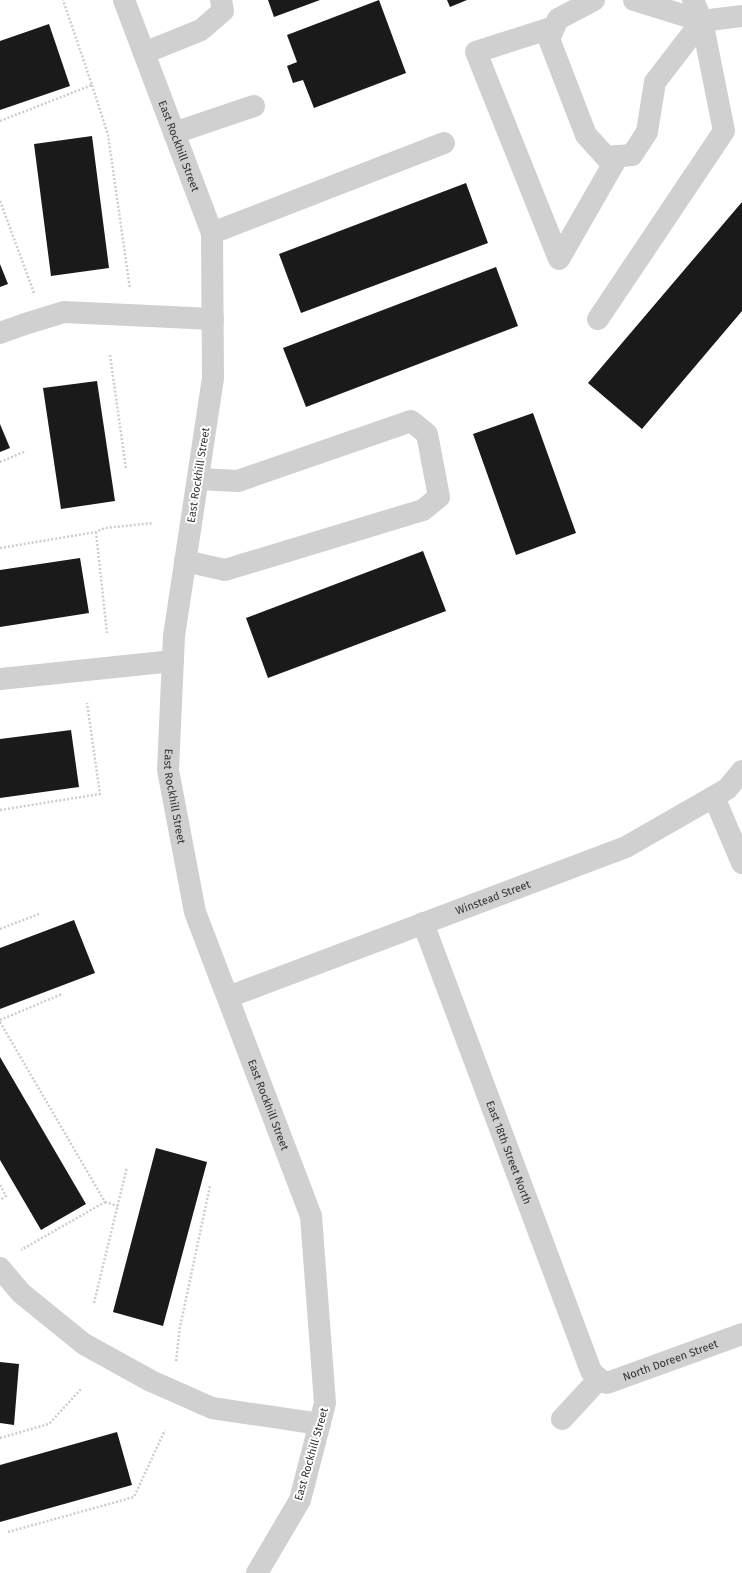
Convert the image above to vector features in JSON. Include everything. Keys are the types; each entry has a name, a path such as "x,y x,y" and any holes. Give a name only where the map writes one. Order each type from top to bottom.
{"street":[{"name":"East Rockhill Street","path":"124,0 212,233 213,378 174,636 168,770 195,912 311,1216 325,1403 300,1500 257,1573"},
{"path":"144,53 201,30 223,11 221,0"},
{"path":"594,0 558,19 549,39 586,134 606,157 632,155 647,132 656,82 702,21"},
{"path":"634,0 702,21 742,16"},
{"path":"598,319 724,131 702,21 693,0"},
{"path":"554,27 476,52 559,260 618,156"},
{"path":"174,133 254,106"},
{"path":"212,233 444,143"},
{"path":"0,333 64,312 213,319"},
{"path":"185,561 225,570 423,510 439,497 427,434 411,421 238,481 198,479"},
{"path":"0,679 172,661"},
{"name":"Winstead Street","path":"228,997 626,847 728,789 742,771"},
{"path":"714,797 742,863"},
{"name":"East 18th Street North","path":"423,924 592,1371 599,1379"},
{"path":"0,1268 21,1293 84,1344 151,1381 212,1408 320,1424"},
{"name":"North Doreen Street","path":"599,1379 607,1383 742,1334"},
{"path":"562,1419 599,1379"}],"path":[{"path":"63,0 108,134 130,289"},
{"path":"0,121 92,85"},
{"path":"0,202 34,293"},
{"path":"110,355 126,469"},
{"path":"0,462 26,451"},
{"path":"0,548 96,532 104,528 153,523"},
{"path":"96,532 107,633"},
{"path":"0,810 100,794 88,704"},
{"path":"0,929 40,914"},
{"path":"62,994 0,1021 104,1202 118,1206"},
{"path":"94,1303 127,1167"},
{"path":"0,1185 6,1196 0,1200"},
{"path":"176,1361 180,1327 210,1186"},
{"path":"21,1250 104,1202"},
{"path":"0,1438 49,1424 82,1389"},
{"path":"8,1532 134,1497 165,1430"}],"building":[{"path":"268,0 320,0 274,17"},
{"path":"379,0 406,73 314,108 303,80 293,83 287,66 297,62 287,35"},
{"path":"447,0 467,0 450,7"},
{"path":"49,24 70,86 0,110 0,41"},
{"path":"92,136 109,268 51,276 34,144"},
{"path":"466,183 488,243 301,313 279,254"},
{"path":"742,202 742,311 642,429 588,383"},
{"path":"0,264 8,284 0,287"},
{"path":"496,267 518,326 306,407 283,348"},
{"path":"97,381 115,501 61,509 43,388"},
{"path":"533,413 576,533 516,555 473,434"},
{"path":"0,424 10,448 0,452"},
{"path":"423,551 446,611 268,678 246,618"},
{"path":"80,558 89,613 0,627 0,570"},
{"path":"71,730 79,787 0,798 0,739"},
{"path":"74,920 95,973 0,1009 0,948"},
{"path":"0,1057 86,1204 41,1230 0,1160"},
{"path":"156,1148 207,1162 163,1326 113,1312"},
{"path":"0,1362 19,1364 14,1425 0,1423"},
{"path":"117,1432 132,1485 0,1522 0,1465"}]}
